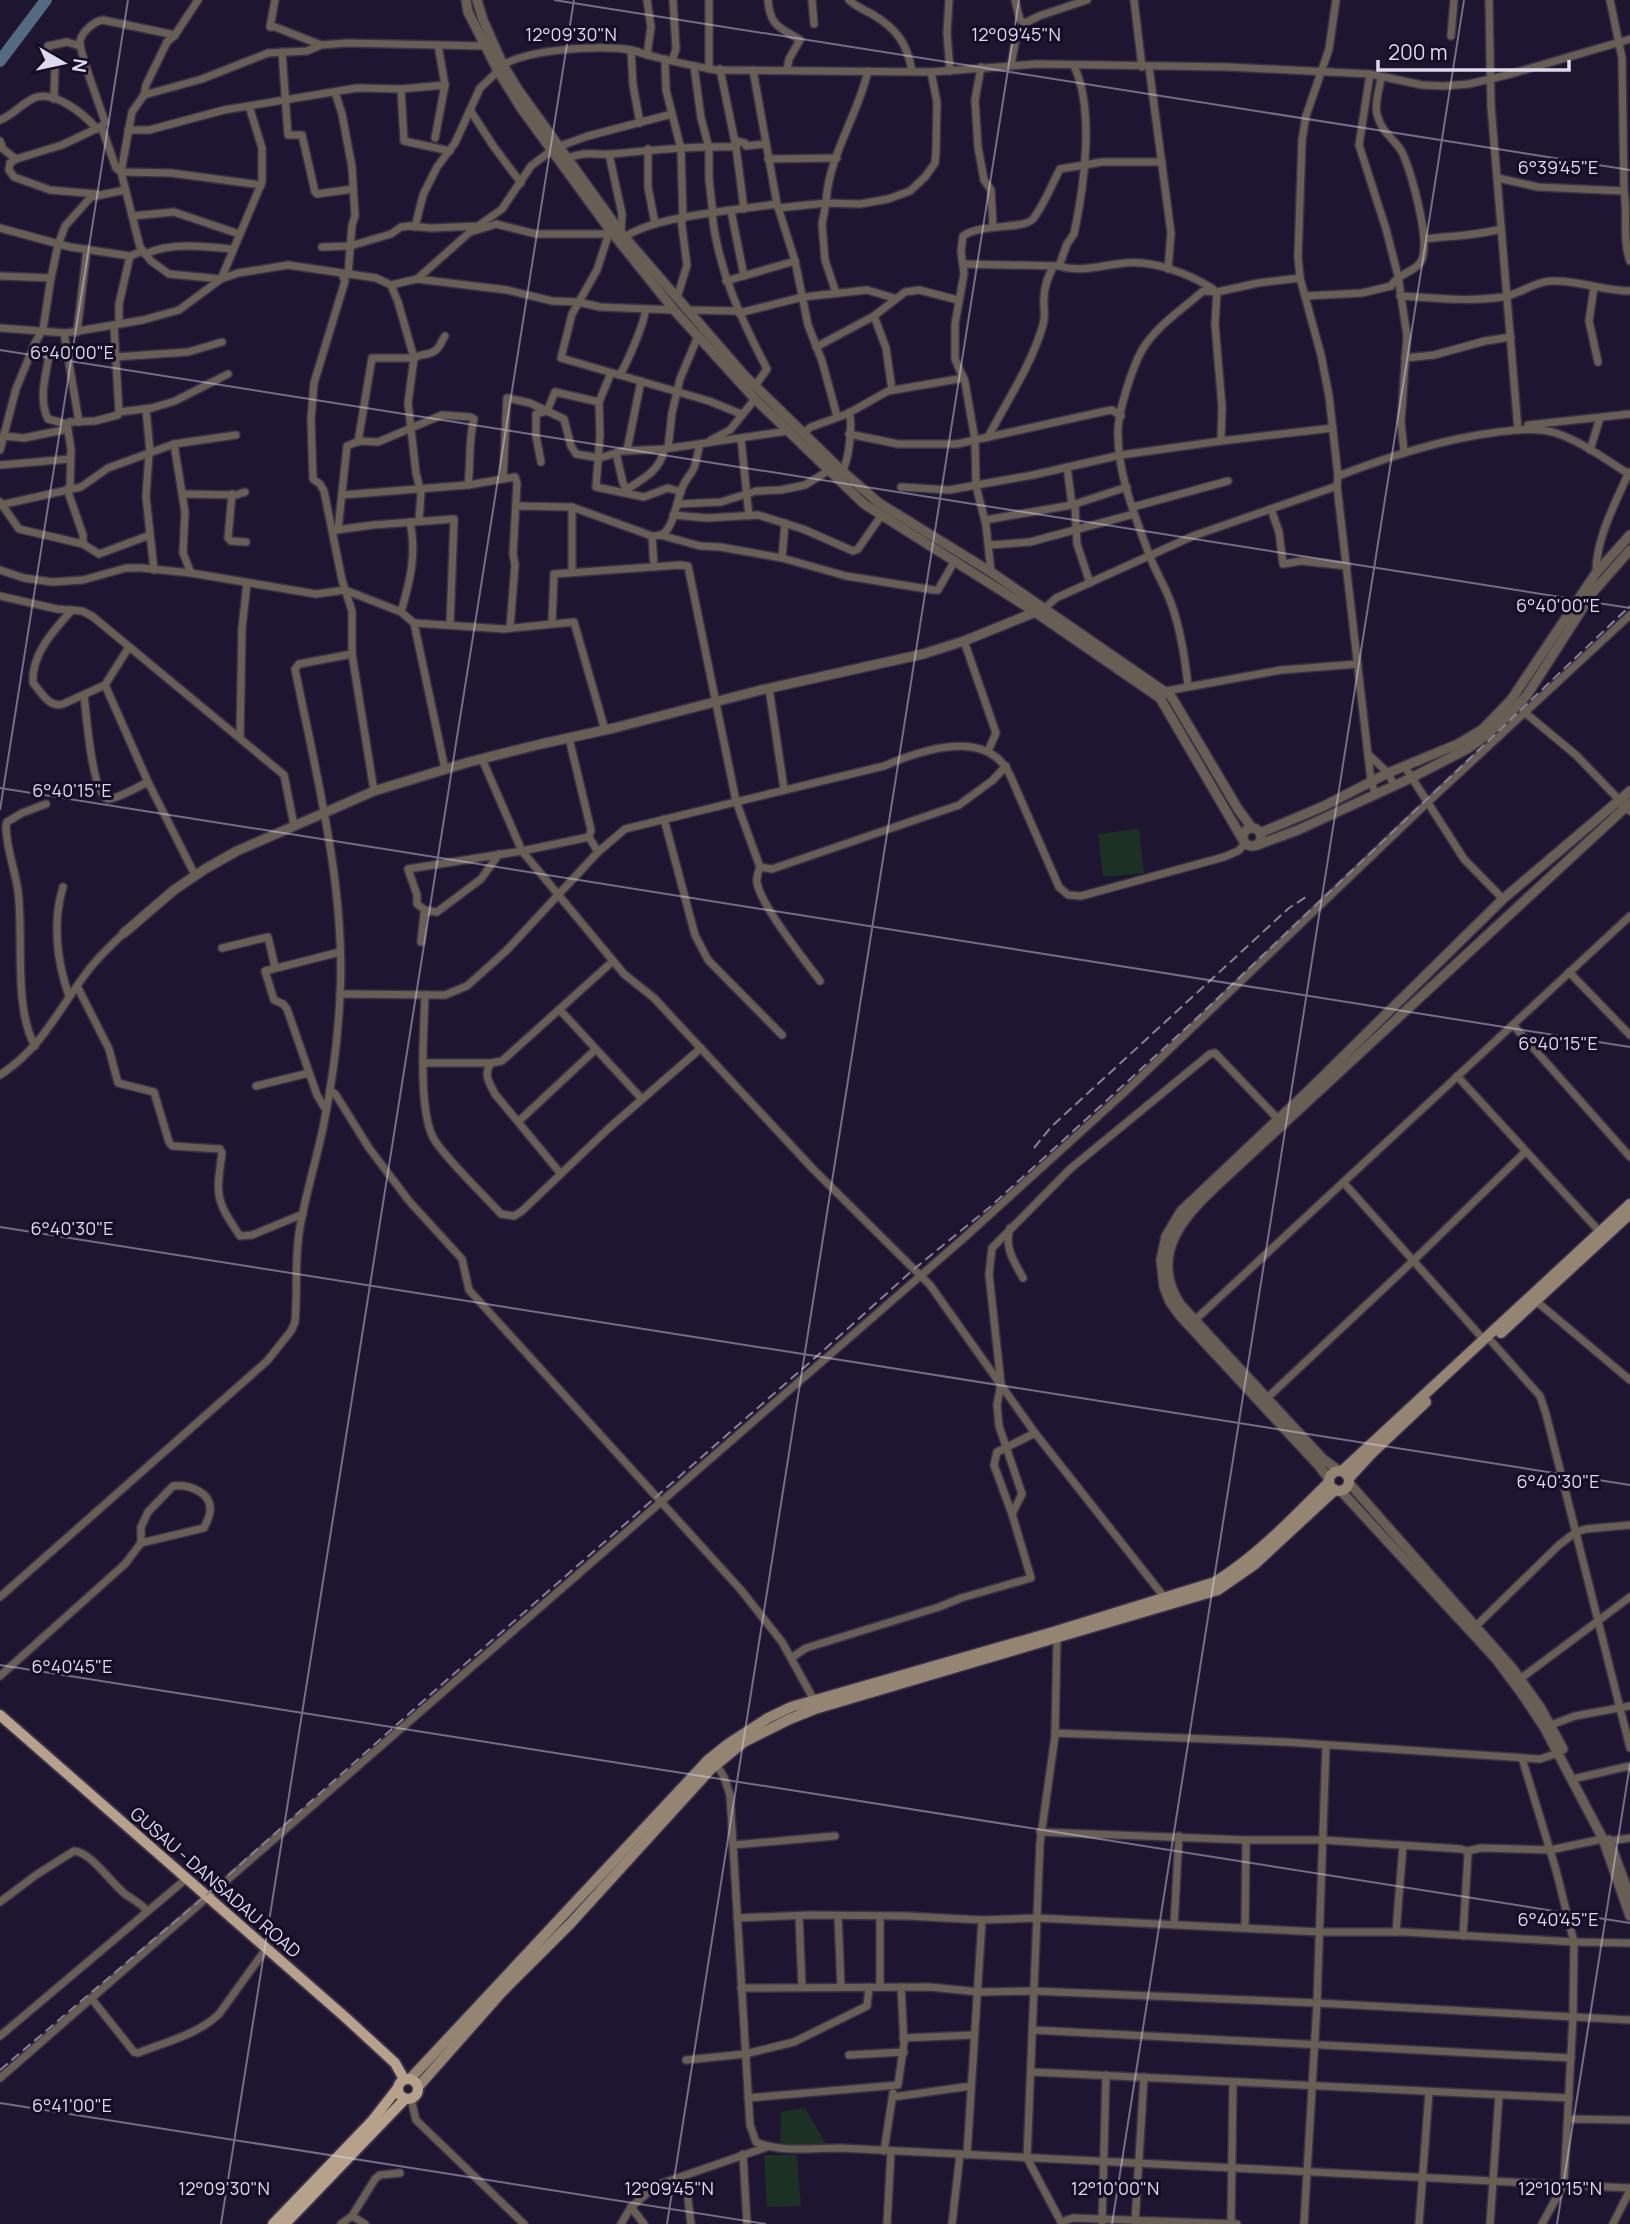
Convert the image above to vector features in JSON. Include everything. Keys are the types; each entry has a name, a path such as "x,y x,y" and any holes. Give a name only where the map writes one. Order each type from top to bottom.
{"main road":[{"path":"273,2224 372,2121 397,2090 398,2084 411,2082 502,1992 708,1760 728,1744 768,1718 791,1707 1202,1587 1238,1567 1372,1452 1630,1204"},
{"path":"1488,1341 1536,1301 1630,1214"},
{"path":"604,1879 716,1763 744,1742 801,1714 1218,1590 1248,1570 1339,1481"},
{"name":"GUSAU - DANSADAU ROAD","path":"0,1715 387,2056 411,2082"},
{"path":"285,2224 417,2093 411,2082"},
{"path":"397,2090 400,2096 408,2099"}],"street":[{"path":"198,0 160,55 144,95 131,112 121,173 144,253 172,275 220,279"},
{"path":"275,0 270,27 321,45"},
{"path":"466,0 468,12 484,46 556,148 608,232 755,399 828,471 881,516 1166,691 1174,700 1238,810 1256,830 1261,839 1257,845"},
{"path":"477,0 501,68"},
{"path":"647,0 651,27 647,55"},
{"path":"673,0 676,49 668,60 666,90 681,149 682,219 687,265 677,298"},
{"path":"709,0 709,68"},
{"path":"768,0 775,25 800,40 792,52 786,71"},
{"path":"812,0 814,24"},
{"path":"849,0 875,16 901,38 912,71"},
{"path":"949,0 947,33 950,71"},
{"path":"1015,0 1020,20 1025,23"},
{"path":"1011,65 1016,38 1022,33 1025,23 1087,0"},
{"path":"1134,0 1162,162 1171,233 1168,269"},
{"path":"1336,0 1329,49 1306,116 1302,139 1298,257 1300,278 1327,378 1371,781 1375,793"},
{"path":"1451,36 1454,0"},
{"path":"1489,0 1489,79 1517,428"},
{"path":"1610,0 1622,58 1624,191 1629,211 1625,243 1630,261"},
{"path":"125,190 100,194 62,192 14,177 9,170 10,163 62,145 105,122 80,46 81,37 98,20 175,35"},
{"path":"415,227 424,195 440,160 450,151 480,88 514,58 530,54 606,48 631,50 709,68 786,71 931,72 1037,64 1228,67 1370,74 1423,85 1444,86 1489,79 1630,39"},
{"path":"54,99 55,64 47,51 48,46 67,42 80,46"},
{"path":"144,95 202,79 268,53 307,51 321,45 360,43 484,46"},
{"path":"435,138 445,85 438,45"},
{"path":"631,50 632,85 640,123"},
{"path":"282,52 288,135 302,135 315,192 317,194 353,189"},
{"path":"694,66 701,118 709,148 709,179 717,251 738,312 767,369 755,386"},
{"path":"988,437 1032,356 1043,324 1045,288 1074,234 1087,148 1082,87 1074,66"},
{"path":"981,67 975,100 977,139 984,180 991,190 993,227"},
{"path":"720,69 736,147 744,209"},
{"path":"753,70 777,206 796,261 808,325 837,416"},
{"path":"836,293 825,260 822,224 837,158 864,91 868,71"},
{"path":"623,235 635,229 712,213 826,203 860,204 888,199 910,191 935,163 937,102 931,72"},
{"path":"1370,74 1359,145 1398,276 1407,336 1401,422 1404,452"},
{"path":"1305,296 1374,291 1391,286 1398,276 1419,264 1424,250 1419,208 1402,151 1386,134 1377,115 1381,77"},
{"path":"128,130 149,130 213,112 357,88 401,89 445,85"},
{"path":"401,89 404,141 450,151"},
{"path":"335,92 342,114 355,216 345,281 314,383 311,419 313,479 324,491 352,611 352,654 374,791"},
{"path":"0,120 36,97 54,99 80,112 100,127 116,168 121,173 172,173 261,186"},
{"path":"220,279 261,186 262,148 249,106"},
{"path":"470,110 521,183"},
{"path":"416,279 470,232 502,209 535,160 587,136 671,114"},
{"path":"0,141 3,149 16,159"},
{"path":"736,147 738,141 746,146 765,144"},
{"path":"569,159 584,153 736,147"},
{"path":"556,148 569,159 623,235 677,298 755,386 842,471 879,503 991,572 1039,611 1160,698 1244,842 1253,847 1298,830 1411,778 1466,749 1630,615"},
{"path":"648,149 648,187 656,224"},
{"path":"610,154 622,214 623,235"},
{"path":"768,159 837,158"},
{"path":"991,572 990,545 976,485 975,440 964,378 956,359 954,338 963,264 963,236 993,227 1024,225 1032,220 1060,169 1102,162 1162,162"},
{"path":"1498,178 1538,187 1624,191"},
{"path":"0,450 16,389 43,330 51,278 65,226 86,202 100,194"},
{"path":"731,211 744,276"},
{"path":"132,216 174,212 239,234"},
{"path":"322,247 350,246 391,234 401,228 415,227 478,228 496,225 536,234 608,232"},
{"path":"0,228 58,245 130,256 161,248 184,246 232,249"},
{"path":"1424,239 1451,235 1477,236 1501,229"},
{"path":"608,232 597,270 572,314 561,358 741,414"},
{"path":"78,332 87,249"},
{"path":"119,412 115,357 116,325 130,256"},
{"path":"726,281 796,261"},
{"path":"963,264 1056,267 1072,271 1130,262 1187,274 1217,292"},
{"path":"0,328 64,333 142,320 179,310 220,279 238,273 288,265 376,278 391,285 416,279 485,286 546,300 578,302 600,307 674,310"},
{"path":"0,276 51,278"},
{"path":"1188,686 1184,651 1174,614 1126,487 1118,432 1127,388 1145,346 1170,319 1203,291 1217,292 1300,278"},
{"path":"1401,296 1468,300 1507,297 1554,281 1630,291"},
{"path":"391,285 414,358 408,403 421,493 419,521"},
{"path":"1594,287 1589,321 1598,362"},
{"path":"688,310 738,312 803,297 867,290 894,298"},
{"path":"816,347 874,316 905,292 919,290 958,300"},
{"path":"1217,292 1215,324 1222,407 1221,441"},
{"path":"645,310 646,317 637,334 629,360 615,374 599,402 596,486 625,490 644,497 668,488 681,492"},
{"path":"874,316 886,348 892,390"},
{"path":"64,333 79,422"},
{"path":"358,442 372,358 414,358 439,348 445,336"},
{"path":"625,490 656,468 662,460 680,379 698,336"},
{"path":"1405,358 1434,355 1496,338 1511,338"},
{"path":"115,357 188,352 222,342"},
{"path":"49,355 42,401 48,419 67,427"},
{"path":"83,544 83,535 69,489 69,422 118,415 119,412 146,409 175,401 228,374"},
{"path":"803,433 892,390 964,378"},
{"path":"627,450 641,381"},
{"path":"547,411 555,392 599,402"},
{"path":"503,479 507,398 564,419 570,446 576,454 600,458 627,450 666,448 789,431"},
{"path":"656,536 665,533 679,504 684,482 695,466 704,443 730,430 755,399"},
{"path":"146,409 150,452 146,497 153,570"},
{"path":"849,434 898,444 957,444 1106,411 1112,410 1121,416"},
{"path":"541,462 536,436 536,414 547,411"},
{"path":"842,471 847,463 852,422 849,412"},
{"path":"1338,476 1404,452 1464,436 1630,414"},
{"path":"335,531 342,495 346,446 358,442 378,442 442,415 466,416 474,419 469,442 468,485"},
{"path":"1590,450 1600,418"},
{"path":"3,436 24,438 67,427"},
{"path":"901,486 934,490 976,485 1121,455 1333,428"},
{"path":"1517,428 1555,433 1629,473 1600,542 1596,555 1596,573"},
{"path":"150,535 99,554 83,544 19,529 0,504 81,487 108,468 174,444 236,435"},
{"path":"741,439 749,516"},
{"path":"174,444 180,491 184,494 186,519 183,553 191,573"},
{"path":"616,453 625,490"},
{"path":"0,465 70,459"},
{"path":"1067,467 1075,530 1090,583"},
{"path":"679,504 722,502 746,494 805,485 828,471"},
{"path":"342,495 468,485 515,477 510,628"},
{"path":"990,545 1030,542 1075,530 1228,481"},
{"path":"0,1075 35,1046 101,955 173,890 237,851 294,825 374,791 445,769 769,688 890,662 964,641 1039,611 1056,598 1193,536 1337,486"},
{"path":"985,520 1072,505 1126,487"},
{"path":"184,494 245,492"},
{"path":"232,494 229,540 246,542"},
{"path":"516,506 572,507 656,536 700,546 782,558 846,576 938,590 954,562"},
{"path":"572,507 572,572"},
{"path":"1271,509 1279,532 1283,564 1301,561 1347,566"},
{"path":"673,515 707,518 758,515 853,551 858,549 881,516"},
{"path":"335,531 454,519 450,625"},
{"path":"401,612 410,581 415,545 410,522"},
{"path":"782,558 785,523"},
{"path":"340,994 445,995 467,986 506,951 598,852 625,829 884,766 914,755 949,747 973,747 1000,758 1006,766 1059,887 1068,895 1080,896 1224,857 1238,851 1244,842 1246,830 1256,830 1324,806 1371,781 1473,736 1518,706 1596,573 1630,535"},
{"path":"654,567 656,536"},
{"path":"0,2078 921,1276 1126,1091 1427,803 1518,706 1593,592 1630,550"},
{"path":"552,622 554,574 688,566 736,801 760,867 756,880 787,936 820,981"},
{"path":"0,570 24,578 52,582 83,580 126,569 191,573 316,594 345,590 401,612 414,623 461,628 510,628 571,621 576,624 605,730"},
{"path":"240,738 242,628 247,583"},
{"path":"0,596 92,616 284,775 294,825"},
{"path":"72,610 47,641 33,665 33,683 51,704 56,706 105,685 129,647"},
{"path":"414,623 445,769"},
{"path":"964,641 996,733 988,751"},
{"path":"0,1597 267,1361 292,1331 295,1322 296,1262 303,1214 330,1090 340,994 341,952 324,812 295,669 299,664 352,654"},
{"path":"1166,691 1281,670 1358,664"},
{"path":"105,685 148,782 195,875"},
{"path":"769,688 784,789"},
{"path":"84,695 94,777 102,796 114,798 148,782"},
{"path":"1518,706 1576,755 1627,805"},
{"path":"569,738 591,830 589,837 598,852"},
{"path":"1368,754 1388,774 1394,785"},
{"path":"482,759 522,851 613,961 633,982 654,998 813,1168 921,1276 1035,1433 1165,1598"},
{"path":"760,867 772,869 959,805 993,780 1006,766"},
{"path":"1405,767 1464,859 1503,899"},
{"path":"1629,1894 1551,1725 1520,1679 1476,1626 1170,1302 1162,1275 1163,1246 1172,1223 1627,805 1630,791"},
{"path":"35,1046 27,1032 24,1010 18,891 6,827 7,822 22,813 46,804"},
{"path":"1627,805 1503,899 1199,1198 1175,1234 1170,1248 1169,1266 1173,1293 1195,1320 1323,1459 1339,1481 1496,1659 1537,1716 1606,1840 1630,1916"},
{"path":"664,819 700,947 708,960 782,1035"},
{"path":"499,854 481,879 437,912 425,910 417,904 417,895 408,869 499,854 522,851 589,837"},
{"path":"63,887 58,902 56,925 64,981 69,996"},
{"path":"421,942 424,914 431,911"},
{"path":"1195,1320 1630,916"},
{"path":"222,948 268,937 275,967"},
{"path":"326,1110 317,1095 294,1025 283,1004 274,1000 265,971 341,952"},
{"path":"423,1063 502,1061 613,961"},
{"path":"1569,972 1630,1035"},
{"path":"77,986 109,1049 118,1083 154,1092 172,1146 220,1149 222,1153 217,1188 219,1199 240,1236 252,1235 303,1214"},
{"path":"425,995 423,1063 426,1108 434,1139 501,1214 514,1216 522,1211 701,1048"},
{"path":"560,1010 642,1099"},
{"path":"1513,1025 1630,1157"},
{"path":"519,1121 595,1050"},
{"path":"1012,1514 1022,1494 998,1418 997,1405 1001,1384 989,1274 992,1248 1070,1168 1210,1054 1215,1054 1278,1119"},
{"path":"491,1063 487,1069 487,1080 501,1102 561,1174"},
{"path":"256,1086 309,1073"},
{"path":"1457,1076 1600,1232"},
{"path":"330,1090 336,1094 369,1148 409,1201 462,1259 469,1290 741,1590 782,1642 814,1700"},
{"path":"1267,1398 1525,1152"},
{"path":"1344,1183 1540,1396 1597,1621 1626,1706 1630,1748"},
{"path":"1010,1227 1009,1252 1023,1278"},
{"path":"1536,1301 1630,1380"},
{"path":"791,1658 806,1648 961,1598 1028,1580 1031,1575 994,1465 997,1452 1035,1433"},
{"path":"0,1676 125,1564 141,1543 141,1527 148,1512 169,1489 180,1486 193,1488 209,1501 210,1511 204,1528 141,1543"},
{"path":"1476,1626 1559,1545 1576,1532 1630,1525"},
{"path":"1520,1679 1630,1597"},
{"path":"1057,1639 1055,1732 1040,1832 1027,2158 1062,2223 1073,2218 1102,2222 1237,2224"},
{"path":"1551,1725 1575,1716 1626,1706"},
{"path":"1055,1732 1540,1759 1558,1753"},
{"path":"1304,2224 1317,2003 1326,1745"},
{"path":"1522,1758 1574,1942 1564,2184 1542,2224"},
{"path":"716,1763 730,1795 750,2125 756,2142 767,2147"},
{"path":"1577,1778 1630,1766"},
{"path":"1040,1832 1246,1840 1323,1840 1467,1851 1481,1848 1550,1850 1630,1838"},
{"path":"733,1845 835,1836"},
{"path":"1174,1925 1179,1836"},
{"path":"1245,1928 1246,1840"},
{"path":"1396,1931 1403,1846"},
{"path":"1,1899 69,1853 80,1851 147,1911"},
{"path":"1463,1936 1467,1851"},
{"path":"0,2036 186,1879"},
{"path":"799,1916 802,1987"},
{"path":"838,1916 841,1987"},
{"path":"880,1916 880,1987"},
{"path":"737,1918 1037,1918 1320,1932 1396,1931 1630,1943"},
{"path":"952,2224 964,2155 971,2086 982,1920"},
{"path":"91,1998 134,2052 138,2053 198,2030 210,2022 219,2014 266,1949"},
{"path":"686,2060 745,2054 794,2042 867,2006 869,1987"},
{"path":"741,1988 901,1987 979,1992 1033,1991 1630,2020"},
{"path":"748,2098 893,2087 900,2082 904,2052 901,1987"},
{"path":"1033,2030 1571,2058"},
{"path":"903,2038 974,2035"},
{"path":"849,2055 904,2052"},
{"path":"1032,2072 1569,2098"},
{"path":"1102,2222 1106,2075"},
{"path":"1135,2222 1144,2077"},
{"path":"1231,2224 1233,2082"},
{"path":"894,2097 971,2086"},
{"path":"887,2224 888,2151 893,2087"},
{"path":"1419,2224 1429,2092"},
{"path":"1490,2224 1499,2095"},
{"path":"408,2099 416,2120 524,2224"},
{"path":"1568,2119 1630,2120"},
{"path":"621,2224 631,2207 657,2185 767,2147 1494,2180 1630,2189 1613,2224"},
{"path":"743,2154 747,2224"},
{"path":"341,2224 352,2216 374,2179 380,2175 400,2173"},
{"path":"688,2199 691,2224"},
{"path":"631,2207 644,2224"},
{"path":"352,2216 365,2224"}],"green space":[{"path":"1139,829 1144,873 1103,877 1098,834"},
{"path":"805,2108 826,2144 780,2145 781,2112"},
{"path":"764,2155 797,2155 801,2206 767,2207"}],"waterway":[{"path":"0,61 46,0"}],"railway":[{"path":"0,2070 205,1896 914,1269 990,1207 1197,1018 1630,606"},
{"path":"1034,1148 1051,1127 1289,908 1309,895"}]}
